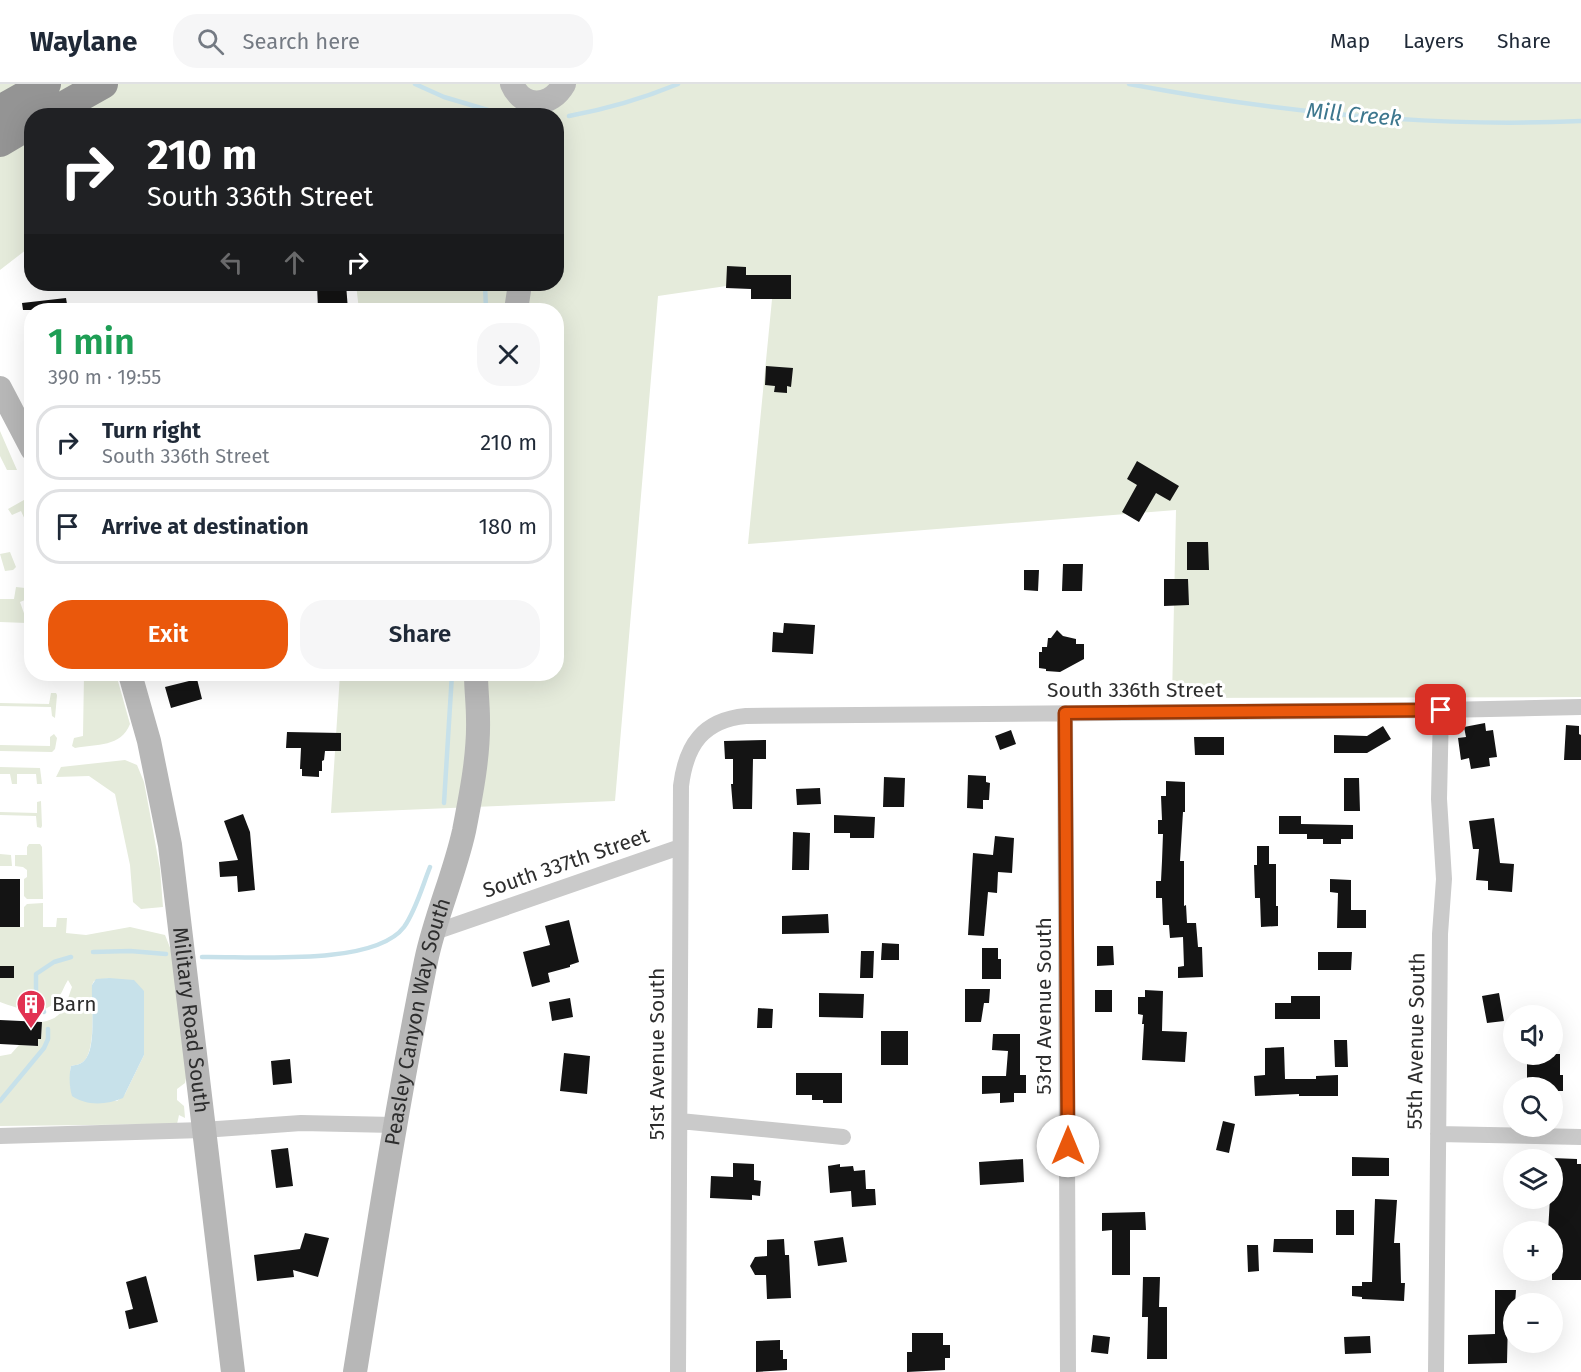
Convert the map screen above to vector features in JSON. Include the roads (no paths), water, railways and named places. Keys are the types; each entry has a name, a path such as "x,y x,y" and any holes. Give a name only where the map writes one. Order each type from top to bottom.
{"highway":[{"path":"0,110 46,84"},
{"path":"60,108 103,84"},
{"path":"0,142 24,128"}],"main road":[{"path":"517,94 538,102 558,93"},
{"path":"0,388 24,434"},
{"name":"Military Road South","path":"132,681 152,752 170,846 233,1372"},
{"name":"Peasley Canyon Way South","path":"355,1372 394,1125 432,933 449,886 464,831 478,721 476,681"}],"street":[{"name":"South 336th Street","path":"695,739 730,718 747,716 1581,707"},
{"name":"55th Avenue South","path":"1436,1372 1440,934 1444,879 1439,799 1441,710"},
{"name":"53rd Avenue South","path":"1065,713 1068,1372"},
{"name":"51st Avenue South","path":"678,1372 680,847 683,771 687,754 695,739"},
{"name":"South 337th Street","path":"432,933 680,847"},
{"path":"680,1121 843,1137"},
{"path":"0,1136 203,1130 301,1124 394,1125"},
{"path":"1438,1134 1581,1137"}],"water":[{"path":"96,979 134,980 144,991 144,1055 123,1098 104,1103 84,1102 72,1096 70,1069 71,1066 84,1061 91,1047 92,985"}],"waterway":[{"name":"Mill Creek","path":"415,84 444,97 481,108"},
{"name":"Mill Creek","path":"569,116 624,103 678,84"},
{"name":"Mill Creek","path":"1129,84 1241,103 1354,116 1467,122 1581,121"},
{"path":"485,291 486,303"},
{"path":"444,803 452,681"},
{"path":"202,957 310,957 340,954 389,940 404,927 408,920 430,867"},
{"path":"93,952 130,951 166,954"},
{"path":"44,1012 36,991 36,974 54,962 71,957"},
{"path":"0,1101 44,1048 48,1039 48,1029"}],"place":[{"name":"Barn","path":"31,1030"}]}
